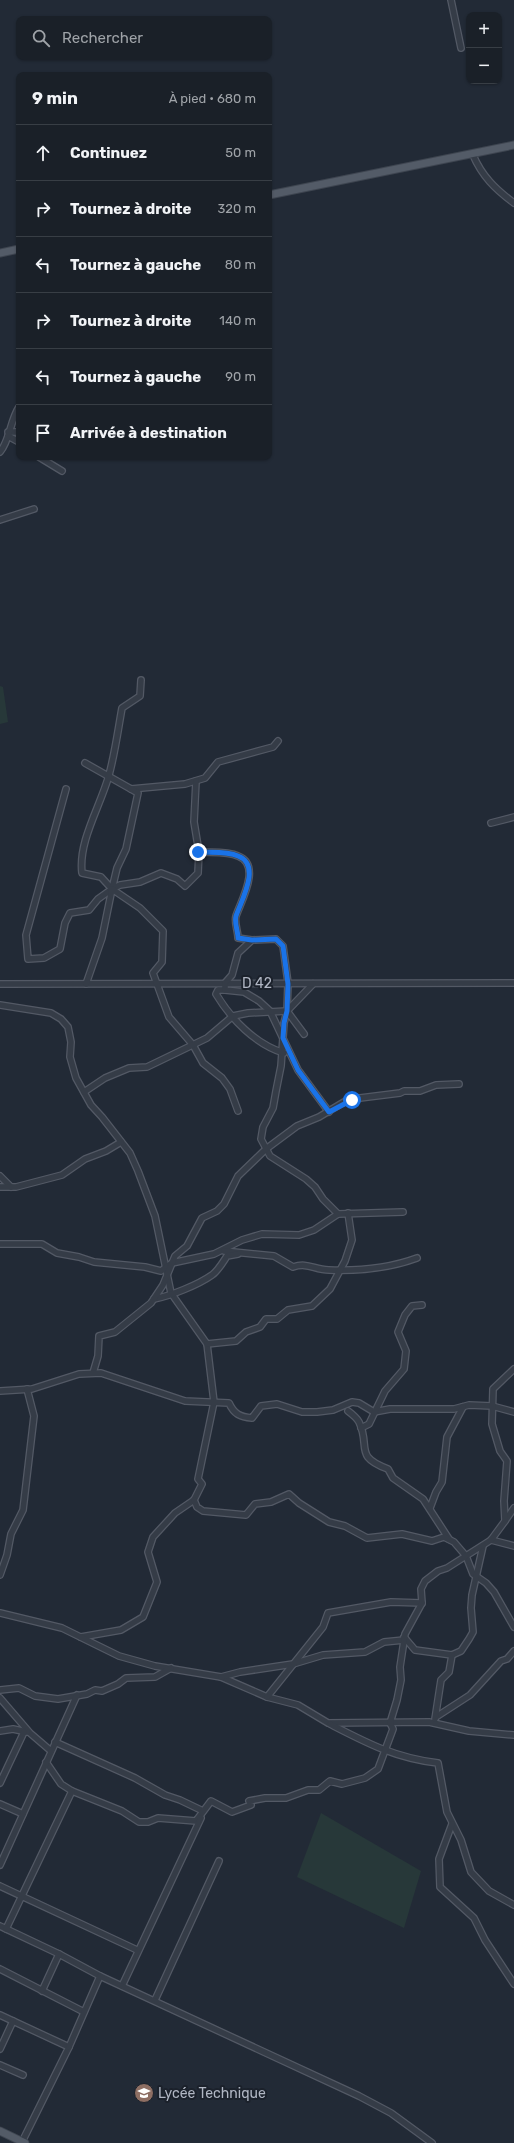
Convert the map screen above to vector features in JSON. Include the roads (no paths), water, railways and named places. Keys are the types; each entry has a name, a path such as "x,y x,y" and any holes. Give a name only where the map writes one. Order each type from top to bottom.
{"main road":[{"path":"272,194 473,155 514,145"},
{"path":"0,253 16,250"},
{"path":"0,2131 24,2142"}],"street":[{"path":"451,0 461,48"},
{"path":"473,155 479,169 489,183 514,203"},
{"path":"0,452 8,437 16,416"},
{"path":"0,438 8,437 16,433"},
{"path":"8,437 16,441"},
{"path":"44,460 62,471"},
{"path":"0,520 34,509"},
{"path":"141,680 140,696 122,708 109,776 92,820 81,862 82,873 100,877 112,889 140,908 163,931 162,962 153,973 169,1017 193,1045 203,1063 222,1078 230,1090 238,1111"},
{"path":"131,789 185,784 206,778 218,762 273,747 278,741"},
{"path":"85,763 138,793 126,849 117,868 102,938 86,984"},
{"path":"66,789 26,935 28,959 44,958 60,949 64,923 70,913 89,910 98,900 112,889 120,885 140,882 161,873 177,879 185,886 198,874 198,852 194,822 196,781"},
{"path":"491,823 514,817"},
{"path":"198,852 239,856 247,862 250,870 243,902 236,918 238,938 252,940 276,939 283,946 288,984 287,1011 284,1023 282,1052 273,1108 263,1127 261,1139 266,1149 276,1160 306,1179 315,1187 323,1200 338,1214"},
{"path":"252,940 238,953 232,975 225,987 218,990 216,994 252,1037 282,1052 290,1054"},
{"name":"D 42","path":"0,984 156,984 225,987 288,984 514,983"},
{"path":"84,1092 105,1078 129,1068 147,1067 207,1038 233,1016 270,1011 287,1011 313,984"},
{"path":"225,987 244,992 270,1011 290,1054 305,1080 329,1112"},
{"path":"0,1005 52,1013 61,1019 68,1027 71,1042 70,1057 76,1078 91,1105 130,1153 155,1216 166,1277 171,1293 207,1344 214,1402 201,1457 198,1479 202,1484 194,1500 175,1513 153,1536 148,1552 157,1582 143,1617 121,1630 81,1637"},
{"path":"287,1011 304,1034"},
{"path":"93,1373 98,1356 99,1336 115,1332 154,1299 176,1256 187,1246 202,1218 217,1211 224,1204 238,1176 266,1149 297,1126 329,1112 344,1102 360,1098 400,1093 404,1091 420,1091 436,1085 459,1084"},
{"path":"0,1187 11,1187 62,1174 85,1159 106,1151 122,1142"},
{"path":"0,1176 11,1187"},
{"path":"0,1244 42,1244 57,1253 79,1257 94,1262 145,1267 162,1271 172,1263 221,1251 242,1240 262,1234 299,1235 314,1230 338,1214 403,1212"},
{"path":"207,1344 236,1340 246,1332 260,1327 266,1319 277,1319 288,1310 312,1306 330,1289 340,1270 352,1240 348,1213"},
{"path":"221,1251 274,1256 293,1267 302,1264 326,1270 358,1268 368,1270 384,1265 401,1264 417,1258"},
{"path":"154,1299 167,1297 171,1293 194,1285 213,1275 227,1256 245,1253"},
{"path":"361,1428 369,1424 385,1391 404,1369 406,1351 399,1339 398,1332 412,1306 422,1305"},
{"path":"505,1521 504,1501 507,1461 500,1451 492,1424 493,1388 514,1369"},
{"path":"0,1391 27,1389 79,1374 101,1373 185,1402 229,1403 233,1412 252,1418 261,1406 277,1404 302,1412 317,1412 333,1410 352,1402 360,1404 374,1412 390,1409 454,1409 469,1405 492,1406 514,1412"},
{"path":"0,1575 7,1555 11,1534 23,1510 34,1416 27,1389"},
{"path":"430,1508 436,1492 442,1482 447,1437 463,1407"},
{"path":"348,1411 359,1421 364,1438 363,1448 369,1458 376,1464 388,1469 393,1478 410,1488 430,1508 450,1540"},
{"path":"194,1500 197,1507 203,1511 246,1515 255,1504 271,1502 289,1494 299,1503 329,1522 346,1526 367,1538 402,1534 432,1541 444,1537 454,1542 466,1556 473,1574 494,1592 514,1627"},
{"path":"46,1762 57,1779 72,1791 122,1811 139,1822 148,1822 158,1818 196,1821 211,1801 232,1812 251,1806 249,1801 265,1798 286,1798 308,1790 319,1790 330,1781 342,1784 365,1778 378,1769 393,1729 390,1723 398,1700 401,1680 400,1667 404,1639 422,1603 421,1589 425,1581 438,1571 491,1540 514,1508"},
{"path":"491,1540 514,1546"},
{"path":"404,1639 415,1650 452,1655 461,1650 473,1632 471,1608 483,1546"},
{"path":"267,1697 323,1627 328,1613 391,1602 422,1603"},
{"path":"0,1613 62,1628 119,1656 171,1668 221,1677 267,1697 298,1705 328,1723 385,1751 412,1760 438,1762 447,1812 461,1840 471,1872 489,1891 514,1905"},
{"path":"221,1677 240,1672 293,1664 323,1655 365,1652 384,1642 404,1639"},
{"path":"328,1723 428,1722 435,1720 470,1695 501,1661 507,1659 514,1651"},
{"path":"435,1720 441,1680 449,1672 452,1655"},
{"path":"0,1690 19,1688 35,1696 58,1699 87,1694 94,1690 102,1691 118,1684 126,1678 155,1677 171,1668"},
{"path":"0,1865 77,1696"},
{"path":"0,1698 30,1733 51,1751"},
{"path":"435,1720 469,1731 514,1734"},
{"path":"0,1731 14,1729 30,1733"},
{"path":"0,1783 24,1732"},
{"path":"55,1742 135,1778 165,1795 180,1800 203,1812"},
{"path":"72,1791 21,1896 3,1927 100,1976 155,2000 359,2096 391,2113 432,2143"},
{"path":"122,1986 137,1950 210,1798"},
{"path":"0,1804 23,1814"},
{"path":"452,1824 439,1859 440,1887 474,1918 485,1940 514,1984"},
{"path":"155,2000 219,1861"},
{"path":"0,1886 137,1950"},
{"path":"42,1991 59,1954"},
{"path":"0,1969 84,2012"},
{"path":"24,2142 69,2047 100,1976"},
{"path":"0,2015 69,2047"},
{"path":"0,2049 13,2021"},
{"path":"0,2065 24,2075"}],"place":[{"name":"Lycée Technique","path":"144,2093"}]}
